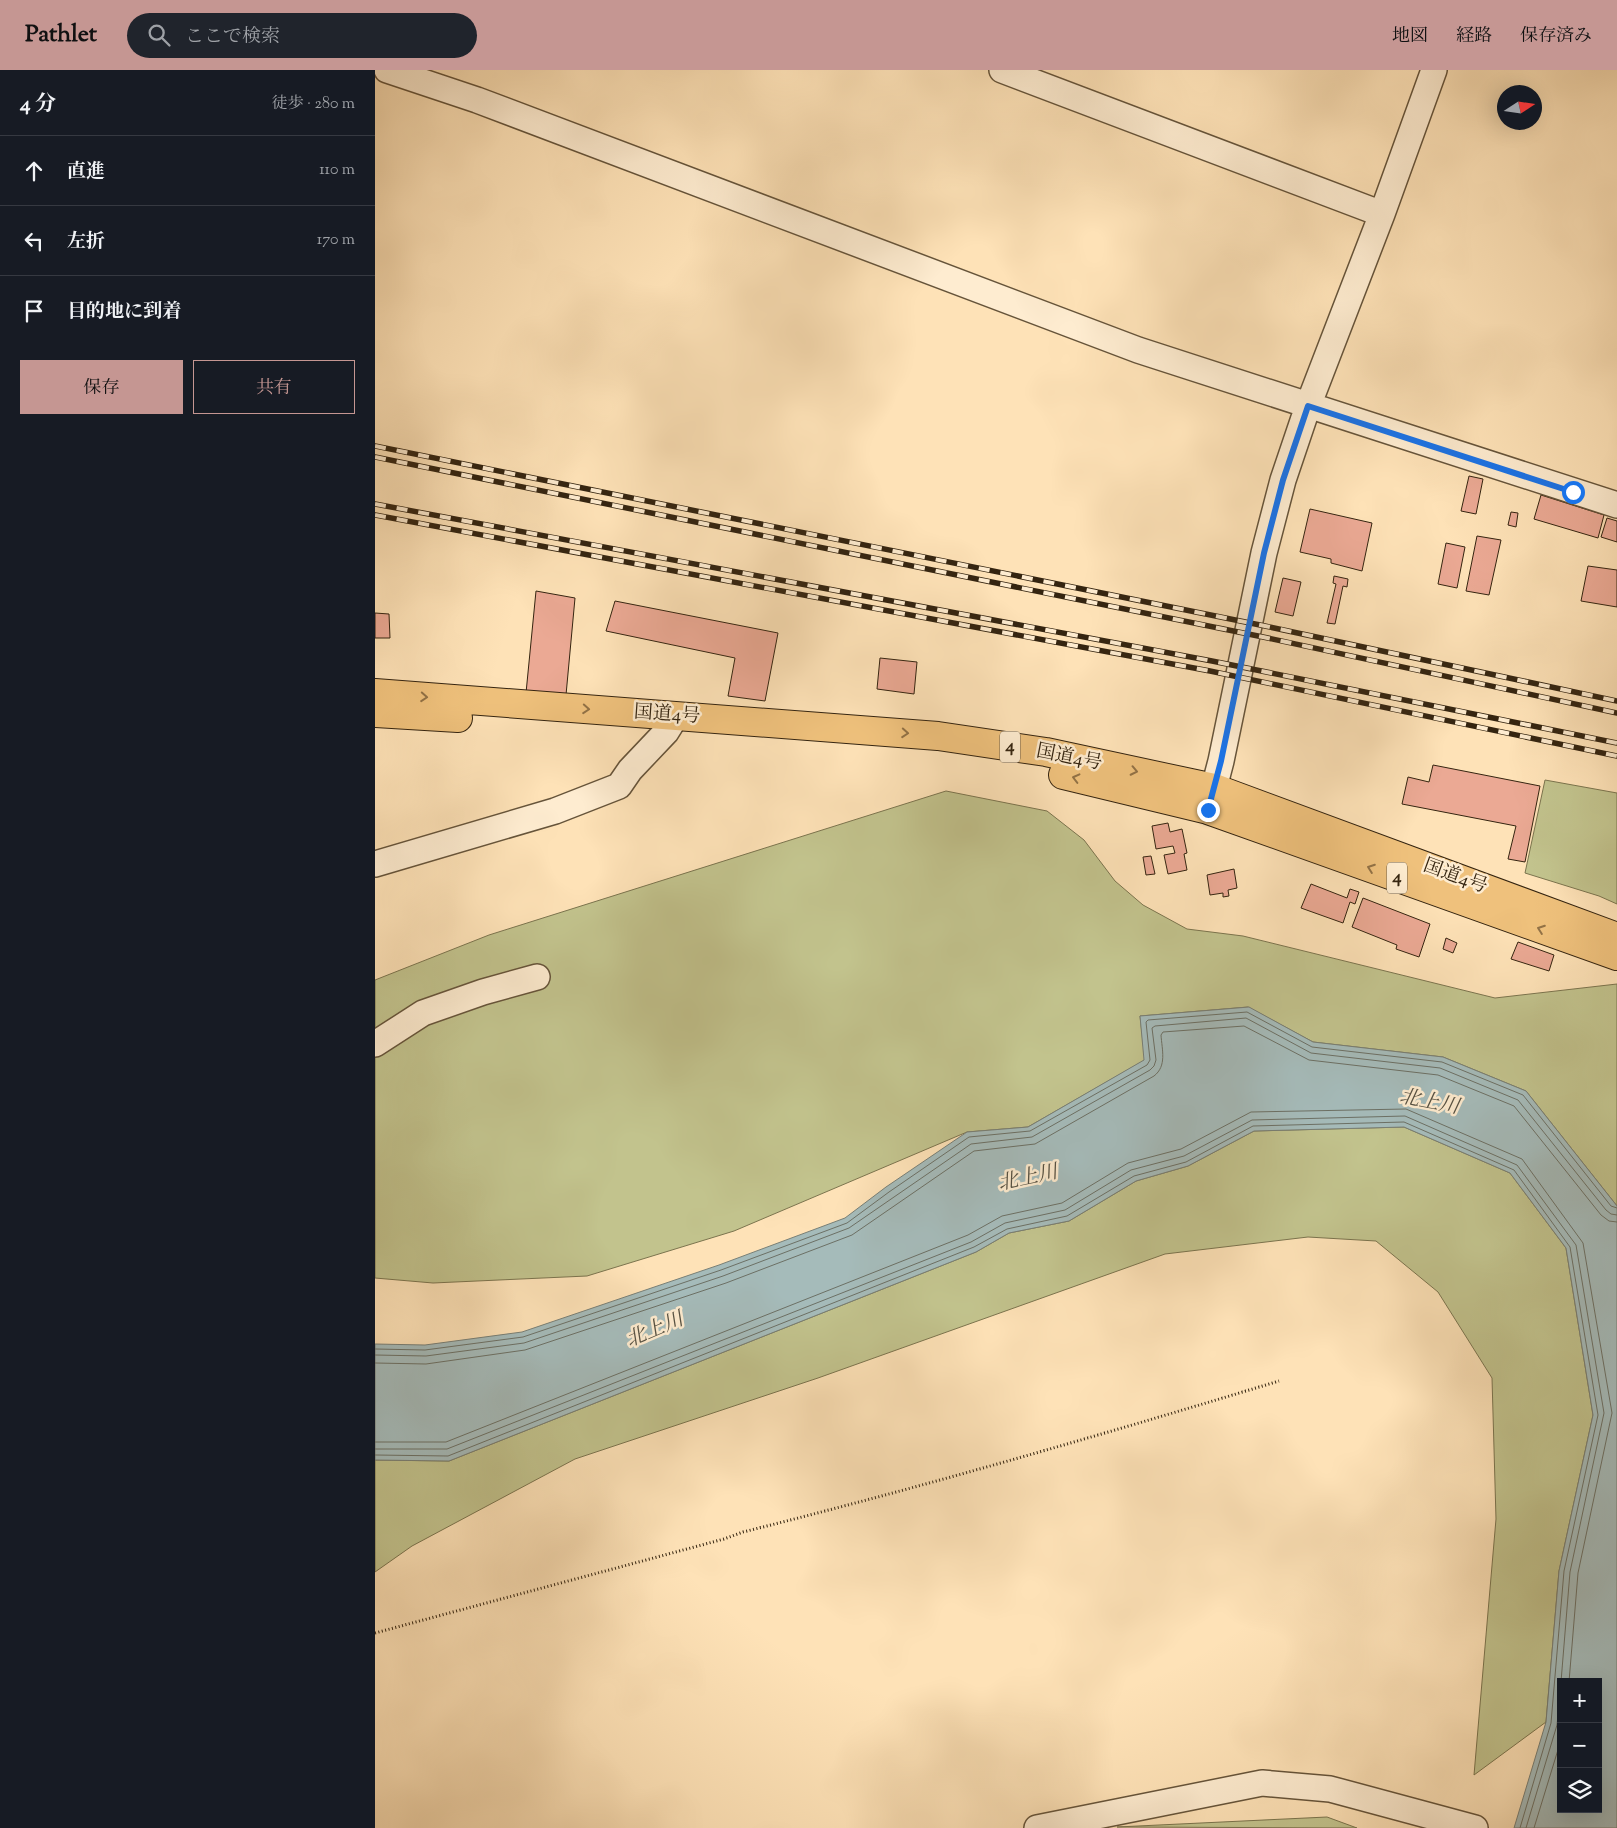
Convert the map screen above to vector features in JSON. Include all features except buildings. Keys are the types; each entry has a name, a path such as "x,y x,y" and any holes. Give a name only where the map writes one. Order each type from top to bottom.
{"highway":[{"name":"国道4号","path":"375,693 671,724"},
{"name":"国道4号","path":"375,713 938,736 1046,752 1211,799 1617,937"},
{"name":"国道4号","path":"1211,799 1617,956"}],"street":[{"path":"387,70 477,100 1138,350 1617,505"},
{"path":"1002,70 1382,214"},
{"path":"1211,799 1221,761 1264,553 1283,480 1308,406 1382,214 1434,70"},
{"path":"375,864 555,811 619,786 630,770 671,724"},
{"path":"375,1044 423,1013 483,992 537,977"},
{"path":"1037,1828 1262,1783 1330,1789 1475,1828"}],"path":[{"path":"375,1633 725,1539 743,1532 870,1500 1104,1434 1279,1381"}],"green space":[{"path":"1545,780 1617,793 1617,904 1599,896 1525,873"},
{"path":"946,791 1047,811 1084,840 1115,881 1143,905 1187,929 1243,936 1495,998 1617,984 1617,1206 1526,1091 1443,1057 1313,1042 1248,1007 1140,1016 1145,1060 1028,1127 967,1132 734,1231 587,1276 433,1283 375,1278 375,980 489,935"},
{"path":"1404,1127 1510,1173 1566,1248 1593,1415 1559,1571 1546,1722 1474,1775 1496,1519 1492,1378 1438,1292 1376,1241 1308,1237 1165,1254 818,1378 575,1459 412,1546 375,1572 375,1460 449,1461 976,1252 1009,1233 1069,1221 1136,1181 1188,1166 1254,1131"},
{"path":"1327,1817 1357,1828 1117,1827"}],"water":[{"name":"北上川","path":"1249,1007 1313,1042 1443,1057 1526,1091 1617,1206 1617,1828 1514,1828 1546,1722 1559,1571 1593,1415 1566,1248 1510,1173 1404,1127 1254,1131 1188,1166 1136,1181 1069,1221 1009,1233 976,1252 449,1461 375,1460 375,1344 425,1345 522,1332 719,1265 845,1218 886,1187 967,1132 1028,1127 1144,1060 1140,1016"}],"railway":[{"path":"375,446 1265,626 1617,701"},
{"path":"375,457 1263,637 1617,713"},
{"path":"375,504 1212,661 1617,743"},
{"path":"375,515 1210,671 1617,756"}],"route":[{"path":"1208,810 1221,761 1264,553 1283,480 1308,406 1573,492"}]}
